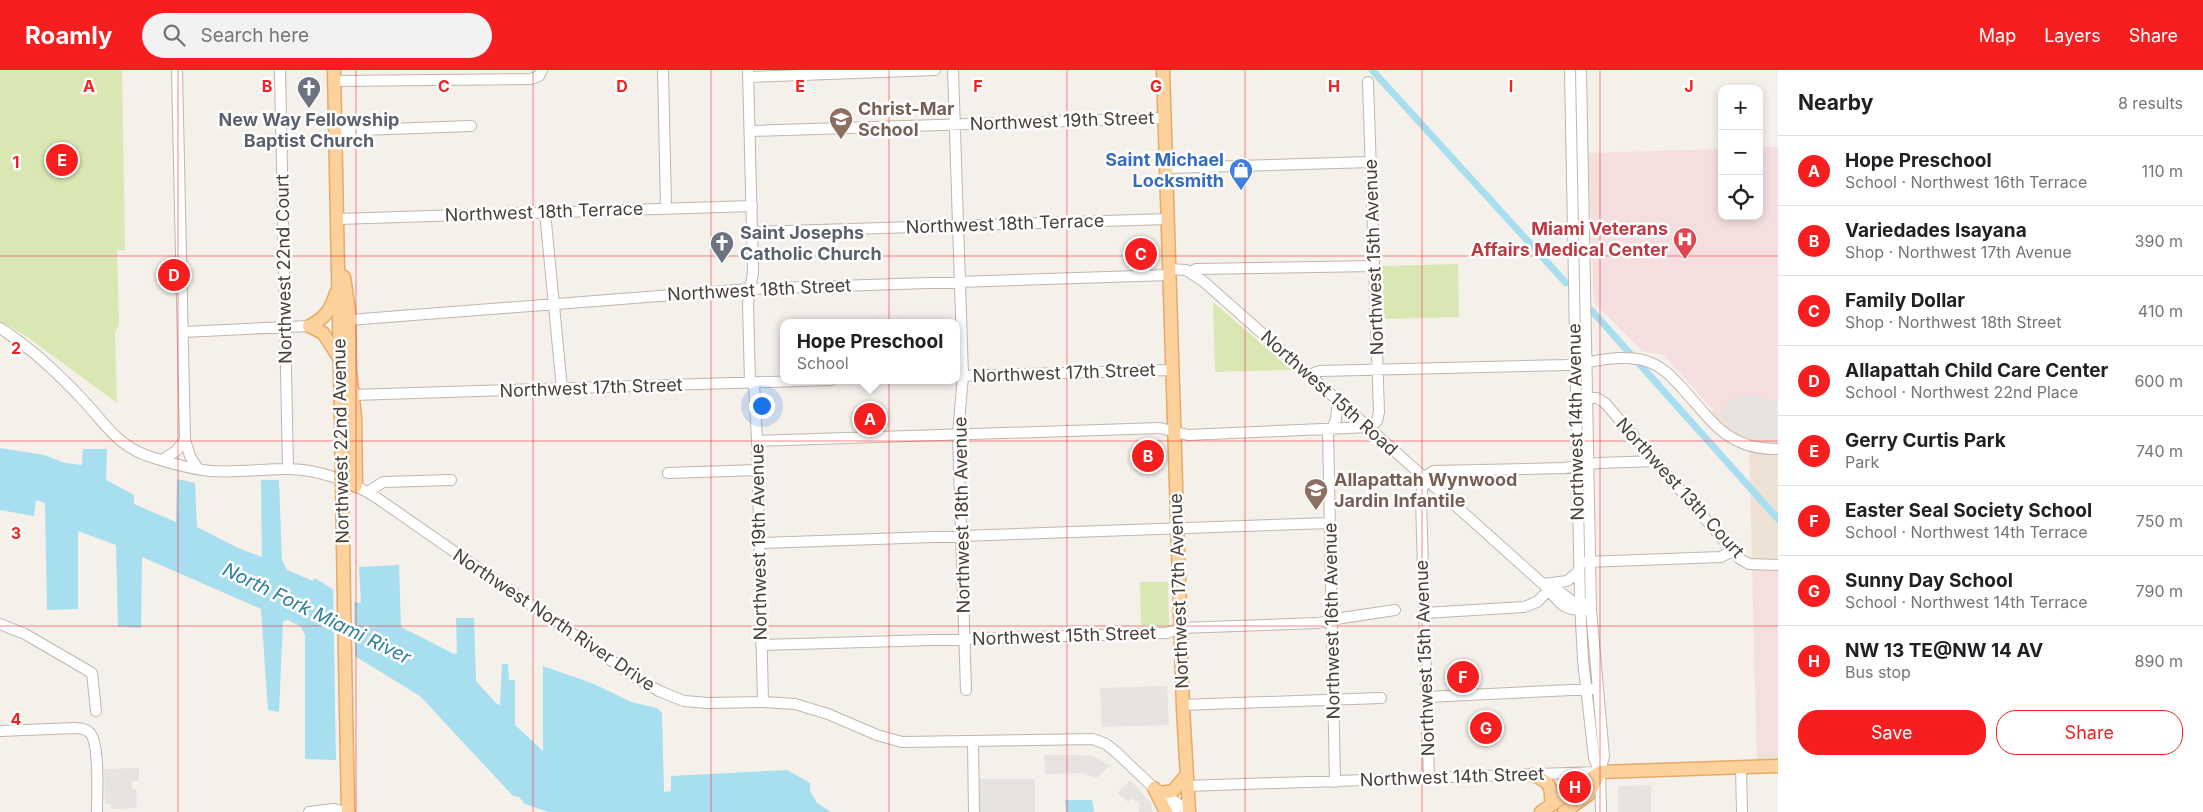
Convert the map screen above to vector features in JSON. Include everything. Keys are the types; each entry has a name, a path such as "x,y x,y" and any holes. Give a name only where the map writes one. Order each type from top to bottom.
{"main road":[{"name":"Northwest 17th Avenue","path":"1164,70 1182,705 1186,782 1191,812"},
{"name":"Northwest 22nd Avenue","path":"334,76 347,812"},
{"path":"338,261 346,285 350,371 362,489"},
{"path":"309,326 318,322 327,314 334,300 338,283"},
{"path":"309,326 323,333 340,360"},
{"name":"Northwest 14th Street","path":"1600,772 1778,766"},
{"path":"1546,809 1600,772"},
{"path":"1564,812 1588,795 1600,772"},
{"path":"1532,775 1545,780 1549,785 1551,793 1546,809"},
{"path":"1166,812 1158,790 1174,791 1186,782"}],"street":[{"path":"177,70 185,440 190,456 198,469"},
{"name":"Northwest 22nd Court","path":"280,70 288,469"},
{"path":"663,70 666,208"},
{"path":"749,73 935,70"},
{"name":"Northwest 18th Avenue","path":"953,70 960,282 960,376"},
{"name":"Northwest 14th Avenue","path":"1570,70 1580,607 1594,758 1600,772"},
{"name":"Northwest 14th Avenue","path":"1581,70 1591,606 1604,756 1600,772 1602,812"},
{"path":"334,76 531,79 542,71"},
{"name":"Northwest 19th Avenue","path":"749,73 753,279 748,303 757,440 763,702"},
{"name":"Northwest 15th Avenue","path":"1368,82 1379,412 1377,421 1369,427"},
{"name":"Northwest 19th Street","path":"750,131 1165,118"},
{"path":"335,131 471,126"},
{"path":"1166,168 1371,162"},
{"name":"Northwest 18th Terrace","path":"337,219 752,206"},
{"path":"545,212 562,389"},
{"name":"Northwest 18th Terrace","path":"752,232 1168,219"},
{"path":"1169,272 1185,269 1191,272 1196,269 1374,266"},
{"path":"1211,289 1214,277 1221,269"},
{"name":"Northwest 18th Street","path":"349,320 750,289 960,282 1169,272"},
{"name":"Northwest 15th Road","path":"1191,272 1369,427 1546,587 1567,609 1591,606"},
{"path":"182,332 309,326"},
{"name":"Northwest North River Drive","path":"0,328 24,344 54,370 119,441 133,450 198,469 218,471 288,469 330,476 362,489 654,689 678,699 693,702 795,704 811,708 896,741 920,743 1047,738 1094,739 1106,744 1158,790 1191,812"},
{"path":"1311,376 1316,372 1575,363 1632,358 1657,365 1669,374 1720,430 1735,442 1752,448 1778,449"},
{"name":"Northwest 17th Street","path":"960,376 1172,370"},
{"name":"Northwest 17th Street","path":"352,395 780,382"},
{"name":"Northwest 18th Avenue","path":"960,384 958,434 966,690"},
{"name":"Northwest 13th Court","path":"1587,398 1601,400 1740,559 1749,564 1778,565"},
{"name":"Northwest 16th Avenue","path":"1335,782 1332,700 1330,430 1336,419 1338,400"},
{"path":"757,440 1160,428 1188,435 1369,427"},
{"path":"162,460 176,451 185,440"},
{"path":"1424,477 1434,471 1564,468 1656,461"},
{"path":"668,473 758,470"},
{"name":"Northwest 15th Avenue","path":"1424,477 1421,500 1429,779"},
{"path":"362,489 383,482 451,480"},
{"path":"759,543 1330,523"},
{"path":"1424,613 1524,607 1537,602 1546,587 1567,581 1579,567 1590,562 1721,557 1732,551"},
{"name":"Northwest 15th Street","path":"761,645 1167,633 1180,628 1318,623 1395,610"},
{"path":"0,624 25,634 92,673 96,711"},
{"path":"1427,696 1598,689"},
{"path":"1182,705 1381,698"},
{"path":"0,730 75,728 84,729 91,733 95,747 97,812"},
{"path":"973,742 974,812"},
{"path":"1741,767 1742,812"},
{"name":"Northwest 14th Street","path":"1186,782 1335,782 1600,772"},
{"name":"Northwest North River Drive","path":"1158,790 1175,812"},
{"path":"308,812 334,809 347,812"}],"shaded area":[{"name":"Miami Veterans Affairs Medical Center","path":"1763,147 1778,147 1778,441 1757,440 1728,427 1664,355 1643,351 1594,303 1588,153 1718,149 1718,220 1763,220"},
{"path":"1778,159 1778,762 1757,762 1749,442 1733,434 1711,413 1730,389 1758,220 1763,220 1763,204"},
{"path":"1756,395 1771,401 1778,401 1778,440 1760,440 1745,435 1727,425 1721,418 1725,414 1721,410 1735,397"},
{"path":"1753,570 1778,570 1778,754 1757,755"},
{"path":"1167,686 1169,725 1102,727 1100,688"},
{"path":"1044,755 1085,755 1095,757 1110,766 1097,778 1083,773 1045,774"},
{"path":"139,768 139,781 132,781 132,789 136,789 137,808 112,809 111,804 105,803 104,769"},
{"path":"979,779 1035,779 1035,812 979,812"},
{"path":"1130,780 1152,804 1152,812 1139,812 1139,804 1133,798 1128,802 1117,793"},
{"path":"1651,785 1651,812 1618,812 1618,786"}],"green space":[{"path":"0,70 122,70 125,250 117,250 119,325 115,333 117,403 26,336 0,321"},
{"path":"1458,264 1459,317 1384,319 1382,266"},
{"path":"1213,302 1292,370 1215,372"},
{"path":"1140,582 1168,582 1169,625 1141,625"}],"water":[{"name":"North Fork Miami River","path":"0,448 44,455 65,463 82,465 83,449 107,449 106,480 134,495 134,504 176,522 177,479 195,483 197,527 238,548 262,557 261,480 279,480 282,560 287,570 313,581 314,578 351,600 361,603 359,567 399,565 401,627 454,654 457,653 456,618 474,618 476,681 500,705 502,664 508,664 509,680 515,680 515,725 543,751 543,666 594,684 631,702 657,708 662,713 664,792 671,791 671,776 787,770 810,783 810,791 817,803 831,812 548,812 525,804 519,797 513,796 420,696 335,644 336,760 305,759 305,635 301,627 288,620 283,621 279,712 268,710 261,609 142,557 141,628 118,627 116,545 78,531 78,609 47,610 45,503 36,500 34,516 0,510"},
{"path":"1065,800 1092,800 1094,812 1066,812"}],"pier":[{"path":"333,585 354,600 355,659 338,648 338,758 336,758"}],"waterway":[{"path":"1372,70 1566,283"},
{"path":"1592,311 1778,519"}],"place":[{"name":"New Way Fellowship Baptist Church","path":"309,109"},
{"name":"Christ-Mar School","path":"841,140"},
{"name":"Gerry Curtis Park","path":"62,160"},
{"name":"Saint Michael Locksmith","path":"1241,191"},
{"name":"Family Dollar","path":"1141,254"},
{"name":"Miami Veterans Affairs Medical Center","path":"1685,260"},
{"name":"Saint Josephs Catholic Church","path":"722,264"},
{"name":"Allapattah Child Care Center","path":"174,275"},
{"name":"Hope Preschool","path":"870,419"},
{"name":"Variedades Isayana","path":"1148,456"},
{"name":"Allapattah Wynwood Jardin Infantile","path":"1316,511"},
{"name":"Easter Seal Society School","path":"1463,677"},
{"name":"Sunny Day School","path":"1486,728"},
{"name":"NW 13 TE@NW 14 AV","path":"1575,787"}]}
